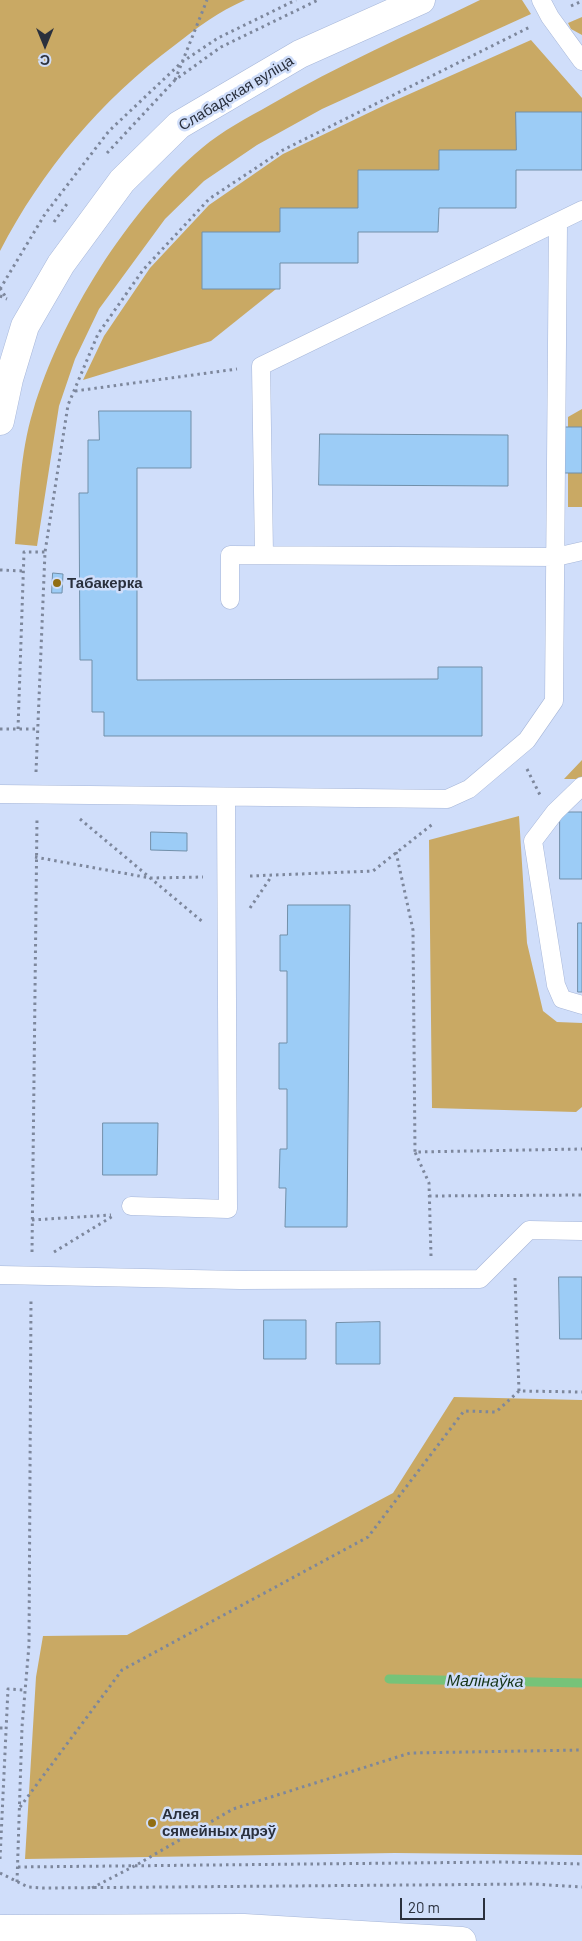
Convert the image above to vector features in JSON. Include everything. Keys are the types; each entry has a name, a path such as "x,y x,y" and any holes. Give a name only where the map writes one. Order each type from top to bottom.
{"main road":[{"name":"Слабадская вуліца","path":"0,421 4,379 25,326 61,264 122,181 179,125 300,54 421,0"},
{"path":"0,1929 244,1928 462,1941"}],"lane":[{"path":"541,0 550,17 582,61"},
{"path":"264,554 261,366 558,224 582,210"},
{"path":"0,794 447,799 469,789 527,740 554,700 558,224"},
{"path":"230,600 230,555 556,557 582,551"},
{"path":"582,786 555,812 533,842 556,985 562,999 582,1005"},
{"path":"131,1206 228,1208 226,797"},
{"path":"0,1275 32,1271 240,1280 480,1280 529,1230 582,1231"}],"path":[{"path":"175,80 207,0"},
{"path":"0,296 7,299 0,288 45,214 109,131 182,62 218,38 296,0"},
{"path":"17,1882 24,1690 29,1645 36,729 45,552 68,405 98,334 143,270 209,199 283,150 582,1"},
{"path":"74,391 261,366"},
{"path":"18,729 24,552 45,552"},
{"path":"0,570 24,571"},
{"path":"0,729 36,729"},
{"path":"525,765 543,800 555,812"},
{"path":"74,814 227,942"},
{"path":"35,857 150,878 271,877 373,870 435,822"},
{"path":"396,852 413,930 415,1152 429,1183 431,1280"},
{"path":"415,1152 582,1149"},
{"path":"429,1196 582,1195"},
{"path":"32,1220 114,1215 32,1271"},
{"path":"514,1246 519,1391"},
{"path":"19,1808 122,1670 368,1537 464,1411 496,1412 519,1391 582,1392"},
{"path":"0,1859 8,1689 24,1690"},
{"path":"0,1728 6,1728"},
{"path":"91,1888 138,1864 233,1809 410,1753 582,1750"},
{"path":"18,1866 503,1862 582,1864"},
{"path":"0,1873 28,1888 533,1884 582,1887"}],"shaded area":[{"path":"0,0 245,0 217,15 184,38 148,66 98,113 54,165 35,192 0,251"},
{"path":"480,0 522,0 531,14 322,109 257,145 204,181 165,219 99,309 75,359 59,406 37,546 15,544 25,443 45,376 79,304 100,268 123,234 148,203 174,174 202,148 235,125 322,76"},
{"path":"582,17 582,35 571,29 568,23"},
{"path":"531,40 582,98 582,112 516,112 516,150 439,150 439,170 358,170 358,208 280,208 280,232 202,232 202,289 276,289 211,341 83,380 104,336 150,268 209,205 283,154 387,104"},
{"path":"582,409 582,427 568,427 568,417"},
{"path":"568,473 582,473 582,507 568,507"},
{"path":"582,760 582,779 564,779"},
{"path":"519,816 527,943 543,1011 557,1022 582,1023 582,1107 576,1112 432,1108 429,840"},
{"path":"454,1397 582,1400 582,1855 395,1853 25,1859 36,1677 43,1636 127,1635 393,1493"}],"building":[{"path":"516,112 582,112 582,170 516,170 516,208 439,208 438,232 358,232 358,263 280,263 280,289 202,289 202,232 280,232 280,208 358,208 358,170 439,170 439,150 516,150"},
{"path":"99,411 191,411 191,468 137,468 137,680 438,679 438,667 482,667 482,736 104,736 104,712 92,712 92,660 80,660 79,493 88,493 88,440 99,440"},
{"path":"565,427 582,427 582,473 565,473"},
{"path":"320,434 508,435 508,486 319,485"},
{"name":"Табакерка","path":"53,573 63,574 62,593 52,593"},
{"path":"560,812 582,812 582,879 560,879"},
{"path":"151,832 187,833 187,851 151,850"},
{"path":"288,905 350,905 347,1227 285,1227 286,1188 279,1188 280,1149 287,1149 287,1089 279,1089 279,1043 287,1043 287,971 280,971 280,935 287,935"},
{"path":"578,923 582,923 582,992 578,992"},
{"path":"103,1123 158,1123 157,1175 103,1175"},
{"path":"559,1277 582,1277 582,1339 560,1339"},
{"path":"264,1320 306,1320 306,1359 264,1359"},
{"path":"380,1322 380,1364 336,1364 336,1323"}],"waterway":[{"name":"Малінаўка","path":"389,1679 582,1683"}],"place":[{"name":"Табакерка","path":"57,583"},
{"name":"Алея сямейных дрэў","path":"152,1823"}]}
